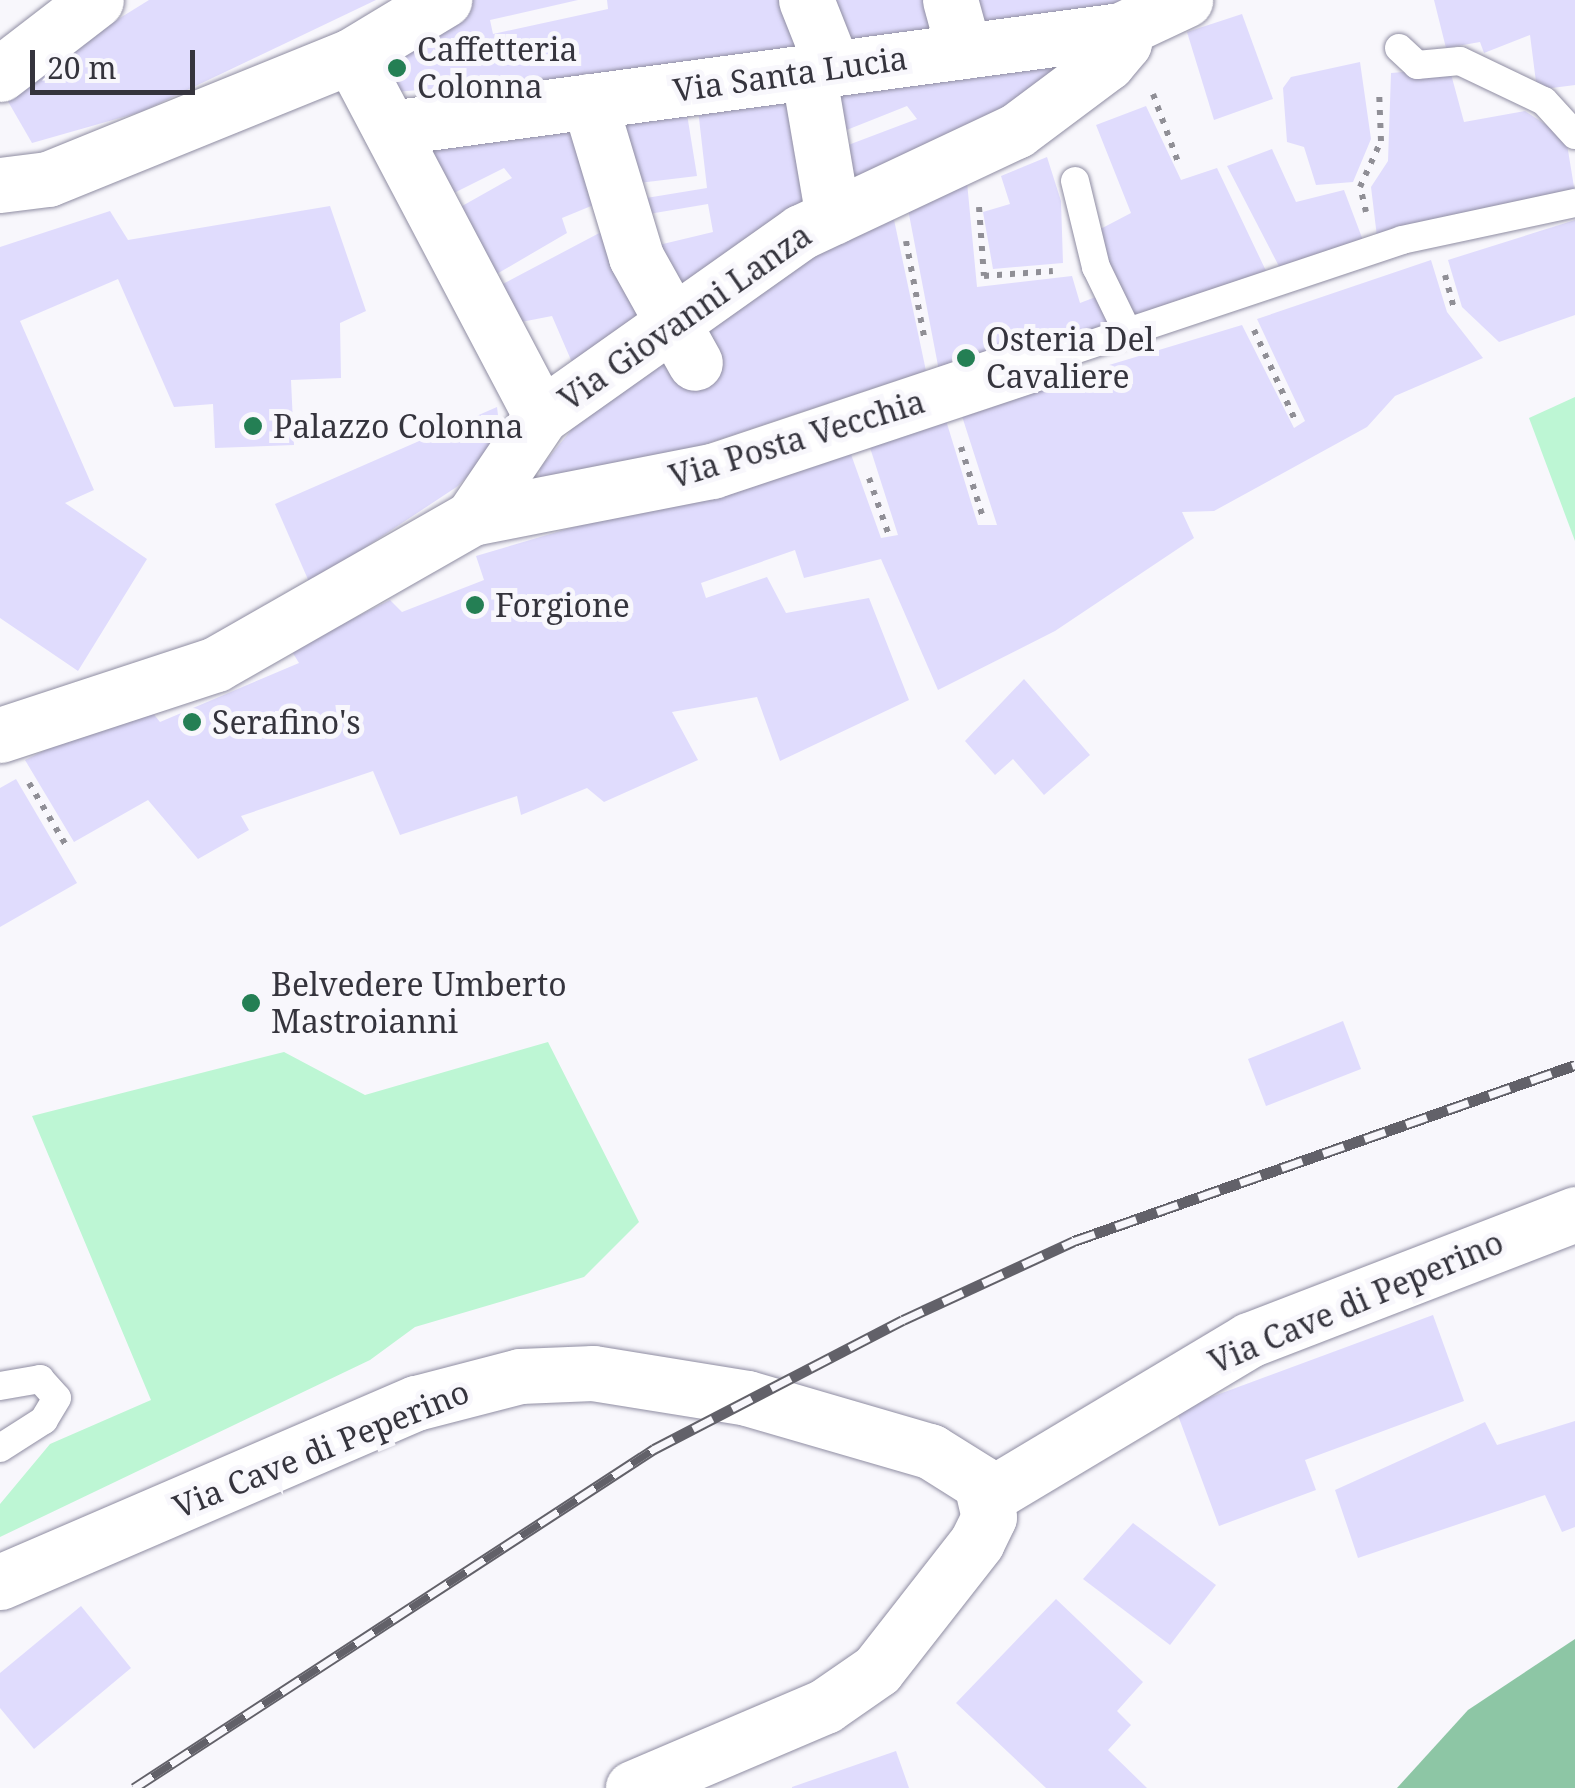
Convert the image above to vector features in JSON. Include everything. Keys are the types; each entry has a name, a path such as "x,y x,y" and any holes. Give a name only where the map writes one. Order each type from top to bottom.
{"street":[{"path":"0,74 96,0"},
{"path":"24,182 351,56 444,0"},
{"path":"806,0 820,70 833,217"},
{"name":"Via Santa Lucia","path":"390,128 820,70 957,25 1120,40 1184,0"},
{"name":"Via Giovanni Lanza","path":"541,416 683,343 833,217 1016,131 1120,40"},
{"path":"4,736 216,664 472,518 541,416 351,56"},
{"path":"589,101 636,258 683,343"},
{"name":"Via Posta Vecchia","path":"472,518 712,471 1032,364"},
{"name":"Via Cave di Peperino","path":"0,1582 416,1403 558,1372 765,1403 930,1452 990,1495 1249,1340 1575,1214"},
{"path":"633,1788 825,1706 877,1670 964,1562 990,1495"}],"lane":[{"path":"1399,48 1418,64 1460,60 1544,100 1575,135"},
{"path":"1075,181 1096,267 1128,333"},
{"name":"Via Posta Vecchia","path":"1032,364 1240,299 1374,251 1575,203"},
{"path":"0,1386 40,1378 57,1398 44,1420 0,1448"}],"path":[{"path":"1120,40 1146,74 1178,162"},
{"path":"1374,251 1360,187 1381,141 1378,70"},
{"path":"974,151 984,276 1096,267"},
{"path":"896,188 940,395 984,521"},
{"path":"1240,299 1295,420"},
{"path":"4,736 67,846"}],"green space":[{"path":"1575,397 1575,541 1529,418"},
{"path":"548,1042 639,1222 584,1277 415,1327 370,1360 0,1537 0,1504 50,1444 151,1400 32,1116 284,1052 365,1095"},
{"path":"1575,1639 1575,1788 1397,1788 1468,1710"}],"building":[{"path":"149,0 376,0 141,112 32,143 2,91"},
{"path":"466,0 578,0 490,20 493,34 608,9 607,0 793,0 816,55 500,93 495,84 382,93 365,58"},
{"path":"819,0 942,0 952,32 841,54"},
{"path":"956,0 1165,0 965,33"},
{"path":"1434,0 1575,0 1575,85 1537,90 1530,35 1484,53 1480,42 1446,48"},
{"path":"1242,14 1273,99 1214,120 1187,32"},
{"path":"1057,48 1066,71 838,203 827,153 917,119 907,106 829,137 822,93"},
{"path":"1360,62 1371,139 1353,182 1316,185 1304,147 1287,142 1283,88 1291,77"},
{"path":"1438,69 1451,74 1464,122 1525,111 1566,138 1575,193 1377,237 1371,187 1388,161 1391,73"},
{"path":"800,95 823,211 670,302 642,249 713,232 708,204 637,216 634,200 707,188 697,101"},
{"path":"1146,106 1181,180 1217,168 1267,273 1194,303 1127,316 1089,235 1131,213 1096,125"},
{"path":"686,108 697,176 622,185 612,118"},
{"path":"578,114 648,314 574,367 552,316 511,324 499,286 605,230 596,204 562,218 567,233 495,275 455,210 512,178 504,168 446,197 414,138"},
{"path":"1272,149 1296,202 1344,190 1364,243 1284,276 1227,166"},
{"path":"1047,157 1061,201 1063,263 993,269 983,212 1010,204 1001,176"},
{"path":"967,182 977,287 1072,276 1080,303 1106,293 1116,326 940,376 907,204"},
{"name":"Palazzo Colonna","path":"330,206 366,311 340,323 341,378 291,380 294,445 215,448 213,404 174,407 118,279 20,321 94,490 65,503 147,559 78,671 0,618 0,247 110,211 128,240"},
{"path":"893,215 926,371 597,480 539,490 540,468 587,411 688,329 815,245"},
{"path":"1575,220 1575,315 1499,342 1462,307 1448,260"},
{"path":"1431,260 1447,312 1483,358 1395,396 1367,427 1214,511 1182,512 1194,538 1055,631 938,690 881,559 804,578 795,550 701,583 706,598 767,577 786,613 869,598 909,700 780,761 757,697 672,712 698,760 604,802 587,788 521,815 517,796 400,835 373,771 241,816 249,830 198,859 148,800 74,842 25,760 144,702 160,722 299,663 291,650 390,600 402,612 484,580 476,556 848,446 881,538 898,535 865,432 945,417 978,525 997,525 960,410 1242,325 1294,428 1305,421 1257,319"},
{"path":"497,407 501,440 458,486 310,584 275,504"},
{"path":"1024,679 1090,755 1044,795 1013,759 995,775 965,741"},
{"path":"16,779 77,883 0,927 0,788"},
{"path":"1343,1021 1361,1069 1266,1106 1248,1059"},
{"path":"1433,1315 1464,1401 1305,1460 1316,1490 1219,1526 1176,1410"},
{"path":"1575,1421 1575,1527 1562,1532 1545,1495 1358,1558 1335,1490 1485,1422 1497,1445"},
{"path":"1133,1523 1216,1585 1170,1645 1083,1579"},
{"path":"1056,1599 1143,1682 1117,1711 1131,1725 1108,1750 1147,1788 1046,1788 956,1703"},
{"path":"81,1606 131,1668 34,1749 0,1708 0,1673"},
{"path":"896,1751 909,1788 792,1788 792,1787"}],"railway":[{"path":"134,1788 654,1449 903,1320 1074,1241 1575,1065"}],"place":[{"name":"Caffetteria Colonna","path":"397,68"},
{"name":"Osteria Del Cavaliere","path":"966,358"},
{"name":"Palazzo Colonna","path":"253,426"},
{"name":"Forgione","path":"475,605"},
{"name":"Serafino's","path":"192,722"},
{"name":"Belvedere Umberto Mastroianni","path":"251,1003"}]}
